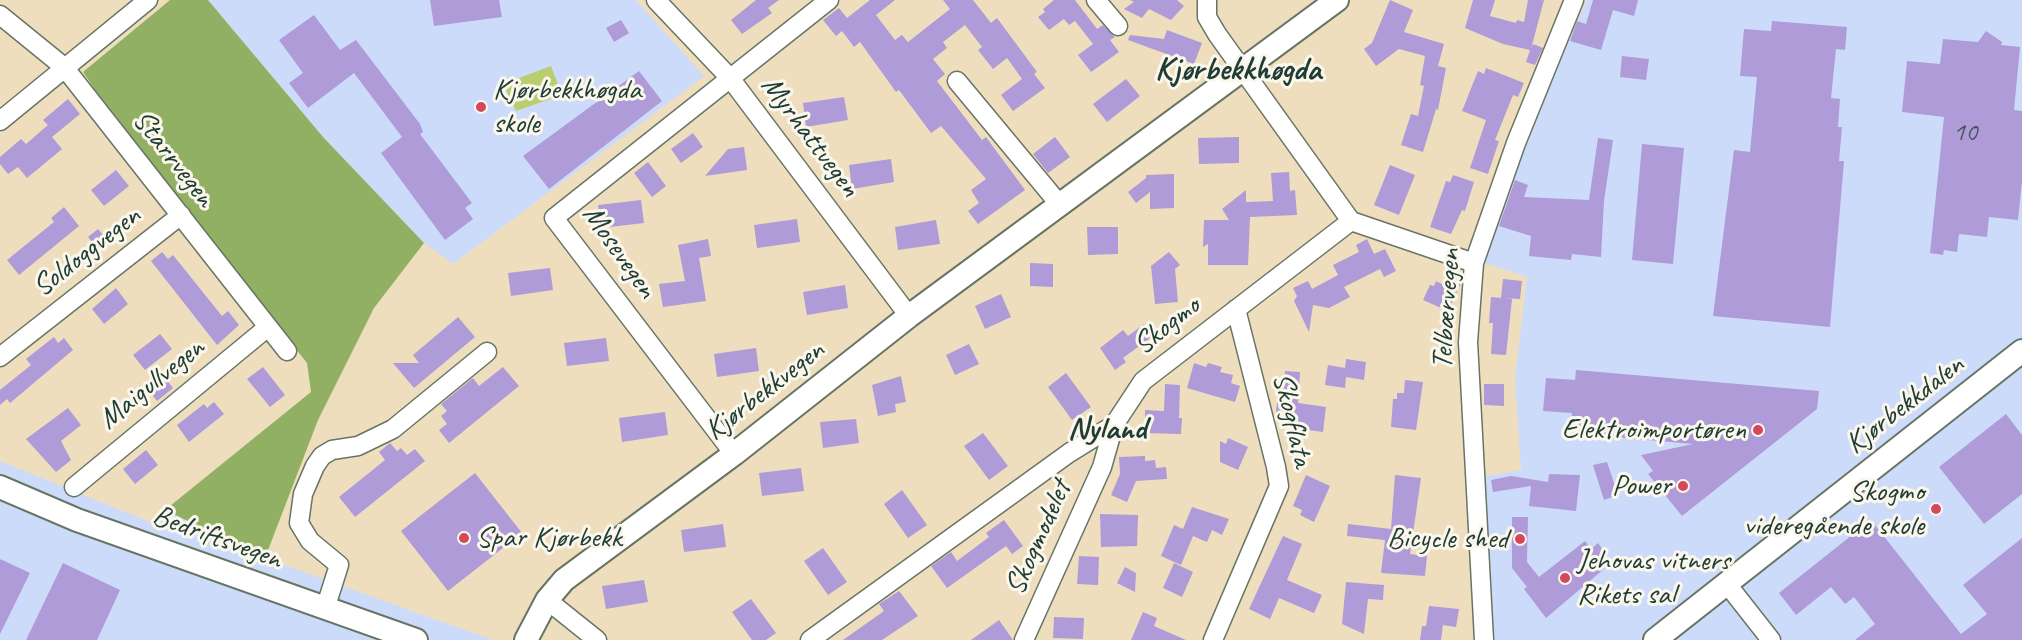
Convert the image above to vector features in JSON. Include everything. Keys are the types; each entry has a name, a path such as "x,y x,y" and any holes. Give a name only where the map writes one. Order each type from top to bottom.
{"street":[{"path":"0,121 148,0"},
{"name":"Myrhattvegen","path":"656,0 729,78 909,316"},
{"name":"Mosevegen","path":"734,454 554,218 829,0"},
{"path":"1096,0 1119,26"},
{"path":"1207,0 1207,17 1352,221 1473,263"},
{"name":"Kjørbekkvegen","path":"526,640 547,600 572,574 734,454 909,316 1337,0"},
{"name":"Telbærvegen","path":"1484,640 1468,342 1473,263 1516,143 1574,0"},
{"name":"Starrvegen","path":"0,15 64,67 287,351"},
{"path":"957,81 1060,205"},
{"name":"Soldoggvegen","path":"0,357 181,215"},
{"name":"Skogmo","path":"810,640 1069,453 1114,425 1143,381 1352,221"},
{"name":"Skogflata","path":"1213,640 1279,486 1236,309"},
{"name":"Maigullvegen","path":"74,487 268,327"},
{"name":"Kjørbekkdalen","path":"1655,640 2022,351"},
{"path":"325,609 339,565 328,552 310,541 299,523 303,494 315,466 322,456 332,450 358,446 393,429 487,352"},
{"name":"Skogmodelet","path":"1024,640 1102,467 1114,425"},
{"name":"Bedriftsvegen","path":"0,487 77,520 416,640"},
{"path":"1727,584 1771,640"},
{"path":"547,600 597,640"}],"shaded area":[{"name":"Kjørbekkhøgda skole","path":"208,0 636,0 704,76 453,264 424,243 323,137"},
{"path":"1587,0 2022,0 2022,640 1488,640 1482,477 1521,470 1515,379 1527,277 1485,263 1533,118"},
{"path":"0,461 155,524 165,510 265,558 493,640 0,640"}],"green space":[{"path":"170,0 208,0 323,137 424,243 374,308 318,420 265,558 165,510 311,392 307,363 117,123 83,72"},
{"path":"551,66 562,95 516,111 506,90 506,83"}],"building":[{"path":"430,0 499,0 502,17 434,26"},
{"path":"756,0 779,0 768,8 772,13 742,34 731,20"},
{"path":"870,0 895,0 876,15 895,40 902,35 908,42 950,9 943,0 973,0 991,23 997,18 1037,72 1034,74 1045,88 1013,111 1001,95 1022,79 1007,58 993,69 978,50 982,47 965,25 943,42 947,48 933,59 945,74 937,81 982,140 986,137 1025,190 978,224 968,211 979,203 971,190 986,179 941,126 931,133 899,90 896,92 860,42 854,47 842,31 836,36 823,20 839,8 847,18"},
{"path":"1054,0 1075,0 1097,29 1103,25 1115,37 1110,40 1119,52 1091,72 1078,55 1093,44 1075,21 1069,25 1064,19 1049,30 1038,17 1045,12 1043,9"},
{"path":"1130,0 1177,0 1184,6 1171,20 1149,9 1142,18 1124,9 1134,2"},
{"path":"1390,0 1413,10 1404,32 1444,44 1438,66 1446,68 1438,110 1436,109 1423,152 1401,145 1411,114 1418,116 1424,86 1420,85 1425,56 1399,49 1376,66 1364,49 1372,43"},
{"path":"1473,0 1495,0 1490,16 1516,23 1517,20 1524,22 1528,0 1544,0 1531,49 1533,44 1543,48 1535,65 1526,62 1530,50 1503,44 1465,28"},
{"path":"1593,0 1638,0 1634,16 1613,10 1601,50 1570,41 1577,21 1586,24"},
{"path":"314,15 340,50 356,40 420,124 423,132 420,134 472,203 465,208 473,219 445,240 381,153 402,137 354,73 308,108 289,83 303,73 279,40"},
{"path":"621,20 629,33 614,42 606,28"},
{"path":"1772,21 1847,27 1845,50 1836,49 1831,98 1840,99 1838,127 1842,127 1839,161 1844,161 1830,327 1713,316 1734,150 1750,152 1757,77 1740,76 1744,29 1771,31"},
{"path":"1167,30 1202,43 1194,64 1128,40 1130,35 1164,39"},
{"path":"1986,31 2002,42 2001,45 2020,47 2014,110 2022,111 2022,181 2018,220 1989,217 1987,237 1959,234 1957,252 1944,250 1943,255 1930,253 1944,117 1902,112 1907,61 1940,64 1943,39 1978,42"},
{"path":"1622,56 1649,59 1646,80 1620,77"},
{"path":"1486,68 1524,83 1518,97 1513,95 1495,140 1499,141 1488,174 1470,168 1486,120 1462,111 1478,71 1484,74"},
{"path":"639,71 662,101 549,189 523,156"},
{"path":"1126,79 1140,96 1107,122 1093,104"},
{"path":"844,97 848,120 806,127 803,103"},
{"path":"68,99 80,114 52,137 62,149 27,178 18,167 8,174 0,164 0,157 21,139 26,144 48,125 43,120"},
{"path":"693,133 703,147 681,163 671,149"},
{"path":"1055,137 1070,157 1048,173 1033,154"},
{"path":"1239,137 1239,163 1199,164 1198,138"},
{"path":"1598,138 1613,140 1604,201 1601,257 1572,254 1571,260 1529,256 1531,236 1499,226 1515,180 1528,185 1524,197 1589,200"},
{"path":"1642,144 1684,148 1673,264 1632,260"},
{"path":"744,147 747,170 705,176 728,149"},
{"path":"891,159 894,182 852,189 849,165"},
{"path":"648,162 666,186 652,197 634,173"},
{"path":"1390,165 1415,175 1399,215 1374,205"},
{"path":"116,170 129,186 104,206 91,190"},
{"path":"1289,172 1290,191 1295,190 1297,215 1250,217 1248,265 1208,265 1208,244 1203,247 1204,220 1229,220 1222,209 1246,190 1246,202 1273,201 1271,173"},
{"path":"1174,174 1174,208 1150,209 1150,192 1136,203 1128,192 1146,178 1146,175"},
{"path":"1453,175 1474,182 1465,211 1462,210 1451,234 1430,227 1446,181 1450,182"},
{"path":"641,200 644,223 601,228 598,205"},
{"path":"64,207 79,226 19,275 7,260 54,222 51,218"},
{"path":"797,219 800,242 757,248 754,225"},
{"path":"936,220 940,244 898,250 895,227"},
{"path":"1087,227 1118,227 1118,254 1088,255"},
{"path":"98,229 109,242 99,250 88,237"},
{"path":"708,239 711,256 699,258 706,301 663,307 659,284 685,281 678,245"},
{"path":"1367,239 1374,254 1385,249 1396,271 1384,277 1380,269 1344,287 1350,297 1329,308 1313,305 1309,332 1294,301 1297,296 1293,288 1308,281 1312,289 1338,275 1333,265 1359,252 1356,245"},
{"path":"162,252 168,259 173,255 222,316 228,311 239,325 217,345 151,261"},
{"path":"1169,252 1180,265 1175,269 1178,302 1155,304 1151,266"},
{"path":"1030,263 1053,264 1053,287 1030,286"},
{"path":"550,268 553,290 511,296 508,273"},
{"path":"1446,276 1461,283 1448,311 1423,300 1430,285 1434,286 1436,281 1442,284"},
{"path":"1503,279 1522,281 1520,299 1501,298"},
{"path":"845,285 848,308 807,315 803,292"},
{"path":"116,288 128,304 104,324 92,309"},
{"path":"1001,294 1011,317 985,329 975,306"},
{"path":"1491,297 1512,299 1506,355 1491,354 1493,323 1489,323"},
{"path":"458,317 475,337 414,388 393,363 419,363 413,355"},
{"path":"1144,324 1153,336 1123,358 1126,362 1115,370 1100,348 1123,330 1128,336"},
{"path":"160,334 172,349 145,370 133,355"},
{"path":"54,337 58,343 64,338 73,350 10,403 7,399 0,405 0,390 31,365 26,359"},
{"path":"606,338 609,361 567,366 564,343"},
{"path":"969,344 979,364 955,375 946,355"},
{"path":"756,348 759,371 717,377 714,354"},
{"path":"1346,359 1366,362 1364,380 1346,377 1345,388 1325,385 1328,365 1345,368"},
{"path":"1194,363 1206,367 1208,363 1222,367 1220,372 1233,375 1231,383 1240,386 1235,402 1187,388"},
{"path":"263,367 285,395 270,407 247,379"},
{"path":"503,367 519,386 449,443 439,430 447,424 441,416 447,411 441,404 473,378 479,386"},
{"path":"1576,370 1819,391 1817,409 1682,516 1648,474 1653,471 1641,455 1693,444 1570,433 1572,413 1543,411 1546,378 1575,380"},
{"path":"1285,371 1300,372 1298,403 1326,407 1323,432 1288,427 1290,415 1276,412 1278,395 1283,396"},
{"path":"1066,373 1091,407 1072,420 1048,387"},
{"path":"163,375 173,388 157,401 147,388"},
{"path":"901,376 906,402 895,404 896,412 878,416 872,385"},
{"path":"1405,380 1423,382 1416,430 1391,427 1393,399 1397,399 1397,393 1404,393"},
{"path":"1165,384 1180,385 1181,434 1145,433 1145,410 1164,411"},
{"path":"1484,384 1504,384 1504,406 1484,405"},
{"path":"214,402 224,414 189,442 177,425 204,404 207,408"},
{"path":"68,408 81,425 61,441 71,460 56,472 26,439"},
{"path":"665,412 668,435 622,442 619,418"},
{"path":"2006,414 2022,435 2022,494 1984,524 1939,467"},
{"path":"856,419 859,443 823,448 820,422"},
{"path":"983,433 1008,466 989,480 964,446"},
{"path":"1228,438 1248,447 1238,470 1220,462 1220,441 1226,444"},
{"path":"390,443 397,451 401,448 407,455 415,449 425,461 355,517 339,497 385,460 379,452"},
{"path":"146,450 158,465 135,484 123,469"},
{"path":"1145,456 1145,461 1155,460 1156,468 1166,467 1167,479 1136,481 1127,502 1111,495 1120,474 1119,457"},
{"path":"1607,462 1618,495 1604,500 1593,465"},
{"path":"801,468 804,491 762,496 759,473"},
{"path":"475,473 522,533 448,591 401,531"},
{"path":"1549,474 1580,475 1576,511 1529,506 1531,486 1493,492 1491,480 1511,476 1548,482"},
{"path":"1306,475 1330,486 1314,522 1300,515 1302,510 1293,506"},
{"path":"1395,475 1421,478 1410,554 1427,556 1425,576 1381,573 1385,540 1347,536 1348,524 1391,529"},
{"path":"902,490 927,525 908,538 884,504"},
{"path":"1192,507 1229,519 1222,535 1212,530 1207,542 1193,536 1181,565 1161,556 1174,525 1183,529"},
{"path":"1100,514 1138,515 1137,546 1101,547"},
{"name":"Jehovas vitners Rikets sal","path":"1512,517 1528,517 1527,562 1539,577 1585,541 1591,549 1598,543 1607,555 1600,562 1605,568 1546,618 1524,589 1527,587 1512,568"},
{"path":"1004,520 1023,546 1012,554 1006,546 947,588 931,566 951,552 957,561 989,537 986,533"},
{"path":"1871,520 1961,634 1987,614 1963,585 2022,538 2022,640 1855,640 1875,624 1854,597 1845,604 1831,587 1796,615 1779,593"},
{"path":"723,524 726,547 684,552 681,530"},
{"path":"1283,536 1302,544 1287,580 1322,595 1314,613 1279,598 1270,619 1249,609"},
{"path":"823,548 847,582 828,595 804,561"},
{"path":"1079,556 1099,557 1098,585 1077,584"},
{"path":"0,559 30,573 0,634"},
{"path":"63,563 120,590 97,640 26,640"},
{"path":"1174,563 1193,572 1182,597 1163,588"},
{"path":"1125,567 1136,573 1135,592 1117,583"},
{"path":"644,580 648,602 606,609 602,586"},
{"path":"1346,582 1384,585 1383,600 1368,599 1364,634 1342,624"},
{"path":"899,591 918,616 882,640 843,640 884,611 879,604"},
{"path":"751,599 776,633 766,640 752,640 732,612"},
{"path":"1429,606 1459,609 1456,627 1443,625 1441,640 1420,640 1422,626 1426,626"},
{"path":"1143,612 1157,618 1154,626 1186,640 1131,640"},
{"path":"1054,617 1084,618 1083,639 1053,638"},
{"path":"999,620 1013,640 971,640"}],"place":[{"name":"Kjørbekkhøgda skole","path":"481,107"},
{"name":"Elektroimportøren","path":"1758,430"},
{"name":"Power","path":"1683,486"},
{"name":"Skogmo videregående skole","path":"1936,509"},
{"name":"Spar Kjørbekk","path":"464,538"},
{"name":"Bicycle shed","path":"1520,539"},
{"name":"Jehovas vitners Rikets sal","path":"1565,578"}],"district":[{"name":"Kjørbekkhøgda","path":"1238,70"},
{"name":"Nyland","path":"1107,430"}]}
